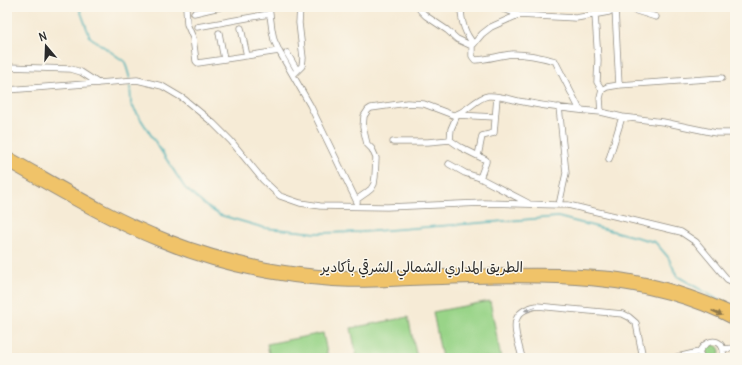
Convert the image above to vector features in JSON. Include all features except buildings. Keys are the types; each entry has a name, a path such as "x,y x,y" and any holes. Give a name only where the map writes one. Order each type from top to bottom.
{"highway":[{"name":"الطريق المداري الشمالي الشرقي بأكادير","path":"7,158 133,223 166,238 249,263 280,269 337,275 535,272 589,274 618,277 661,286 684,293 735,313"},
{"name":"الطريق المداري الشمالي الشرقي بأكادير","path":"7,158 72,199 142,235 193,255 243,268 292,277 334,282 522,279 581,280 641,288 666,294 714,311 735,321"}],"street":[{"path":"186,7 187,24 193,38 196,61 199,63 279,51"},
{"path":"194,13 220,7"},
{"path":"269,7 274,40 279,51 295,72"},
{"path":"295,72 302,66 303,58 299,23 300,7"},
{"path":"418,7 426,16 447,30 457,39 473,45"},
{"path":"461,7 462,23 473,45"},
{"path":"496,7 518,15 570,18 609,12 616,8 627,8 656,17"},
{"path":"616,8 619,85"},
{"path":"197,27 269,14"},
{"path":"518,15 491,27 482,34 473,45 472,56 475,60 487,60 514,54 538,56 555,61 580,110"},
{"path":"595,15 598,60 597,82 602,90"},
{"path":"241,28 247,56"},
{"path":"219,32 224,59"},
{"path":"287,53 359,207"},
{"path":"7,67 71,69 81,72 101,83"},
{"path":"601,112 600,98 602,90 607,87 722,78"},
{"path":"7,90 136,80 162,86 184,99 213,123 231,141 263,180 280,196 320,206 387,207 484,203 568,205 676,230 691,237 727,279 735,283"},
{"path":"450,140 451,129 457,114 482,98 489,96 663,122 716,133 735,133"},
{"path":"478,156 482,136 494,133 497,97"},
{"path":"356,200 366,194 374,184 376,158 372,149 367,144 363,127 364,116 371,108 402,104 424,104 454,115 495,117"},
{"path":"559,107 566,173 559,205"},
{"path":"609,159 622,117"},
{"path":"393,142 428,142 450,140 460,147 483,158 486,162 480,178"},
{"path":"449,164 465,173 480,178 528,204"},
{"path":"522,358 515,324 516,318 521,312 528,308 537,306 623,314 636,323 643,358"},
{"path":"673,358 699,352 703,346 710,341 718,342 723,348 722,358"},
{"path":"723,348 735,348"},
{"path":"699,352 702,358"}],"green space":[{"path":"490,301 501,358 442,358 433,312"},
{"path":"408,317 417,358 357,358 351,328"},
{"path":"323,333 328,358 270,358 267,344"},
{"path":"713,345 718,347 720,352 718,357 713,359 708,357 706,352 708,347"}],"waterway":[{"path":"79,7 90,37 125,62 130,79"},
{"path":"130,83 131,104 185,188 207,207 220,215 265,228 317,233 362,232 558,217 655,242 668,257 677,276 722,302 735,307"}]}
